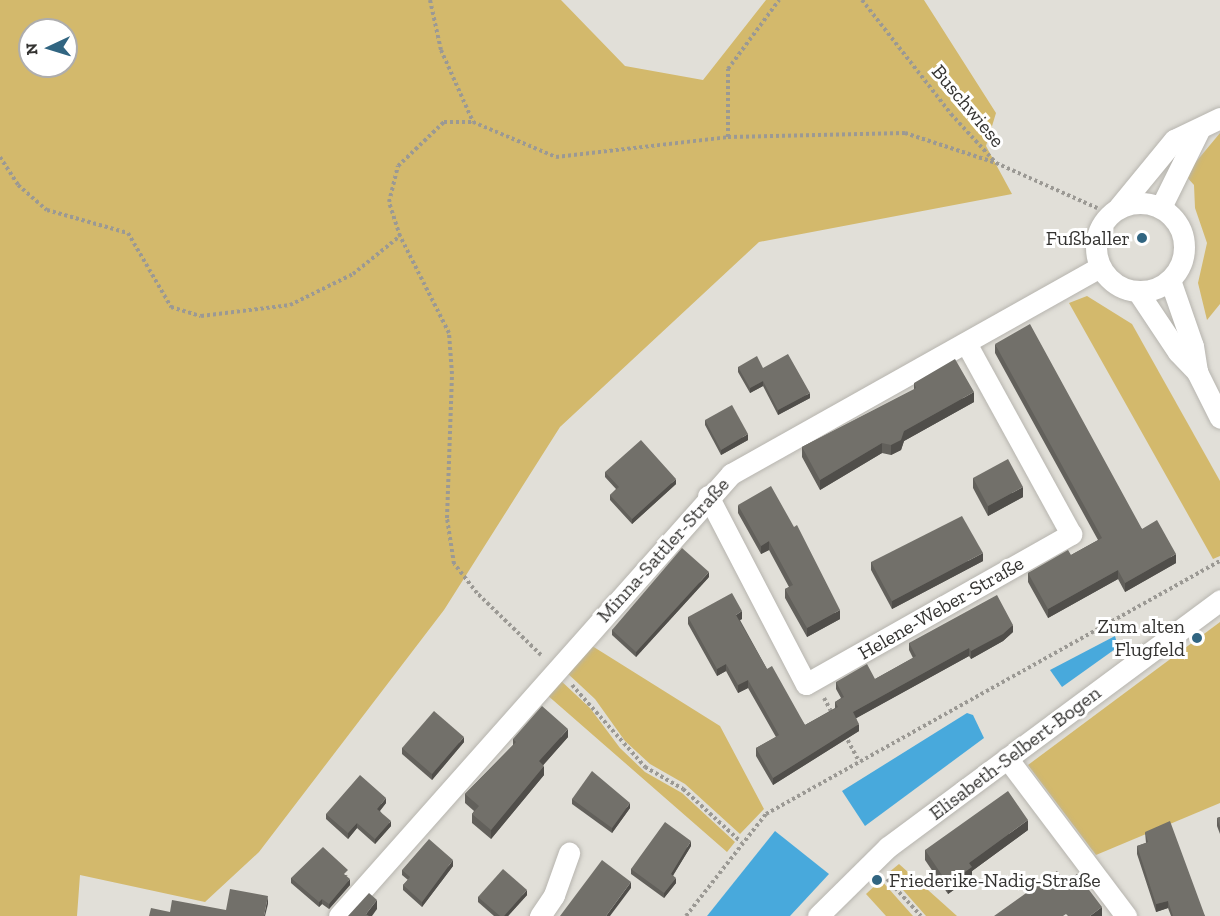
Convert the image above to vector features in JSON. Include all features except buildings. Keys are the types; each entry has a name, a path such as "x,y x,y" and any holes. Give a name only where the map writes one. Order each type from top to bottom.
{"street":[{"path":"1114,211 1147,202 1161,207 1181,228 1184,258 1170,280 1153,290 1138,292 1110,280 1100,267 1095,241 1114,211 1174,140 1220,118"},
{"path":"1161,207 1200,128"},
{"name":"Minna-Sattler-Straße","path":"339,916 708,496 731,474 1100,267"},
{"path":"1170,280 1193,346 1197,372"},
{"path":"1138,292 1178,352 1197,372 1220,418"},
{"name":"Helene-Weber-Straße","path":"814,680 1071,534 966,343"},
{"path":"708,496 806,684 814,680"},
{"name":"Elisabeth-Selbert-Bogen","path":"818,916 870,862 1220,600"},
{"path":"1007,758 1126,916"},
{"path":"540,916 554,896 569,853"}],"path":[{"path":"430,0 441,50 472,122"},
{"path":"728,137 728,69 779,0"},
{"name":"Buschwiese","path":"862,0 951,114 996,163 1114,211"},
{"path":"741,842 683,789 645,767 622,745 593,705 477,593 454,564 447,518 452,374 449,333 400,236 389,202 398,166 444,122 472,122 556,157 728,137 905,133 996,163"},
{"path":"0,157 18,185 47,210 128,233 171,307 201,316 290,305 353,274 400,236"},
{"path":"686,916 741,842 766,814 1220,561"},
{"path":"814,680 837,721"},
{"path":"842,731 859,761"},
{"path":"870,862 921,916"}],"shaded area":[{"path":"0,0 561,0 625,66 703,80 766,0 924,0 996,113 986,146 1012,194 759,242 560,427 444,610 259,852 205,902 80,875 77,916 0,916"},
{"path":"1220,133 1220,304 1207,320 1198,283 1207,243 1195,208 1194,185 1185,175"},
{"path":"1087,296 1132,324 1220,481 1220,556 1213,559 1069,303"},
{"path":"1220,622 1220,803 1096,855 1028,765"},
{"path":"589,644 720,726 764,809 740,834 685,784 650,764 625,741 595,699 565,671"},
{"path":"559,679 590,708 620,748 645,772 682,793 735,842 727,852 546,694"},
{"path":"899,864 957,916 926,916 888,873"},
{"path":"881,880 913,916 886,916 866,894"}],"water":[{"path":"1115,636 1118,647 1062,687 1050,670"},
{"path":"967,713 973,715 984,738 865,826 842,791"},
{"path":"775,831 829,874 790,916 707,916"}],"place":[{"name":"Fußballer","path":"1142,238"},
{"name":"Zum alten Flugfeld","path":"1197,638"},
{"name":"Friederike-Nadig-Straße","path":"877,880"}]}
